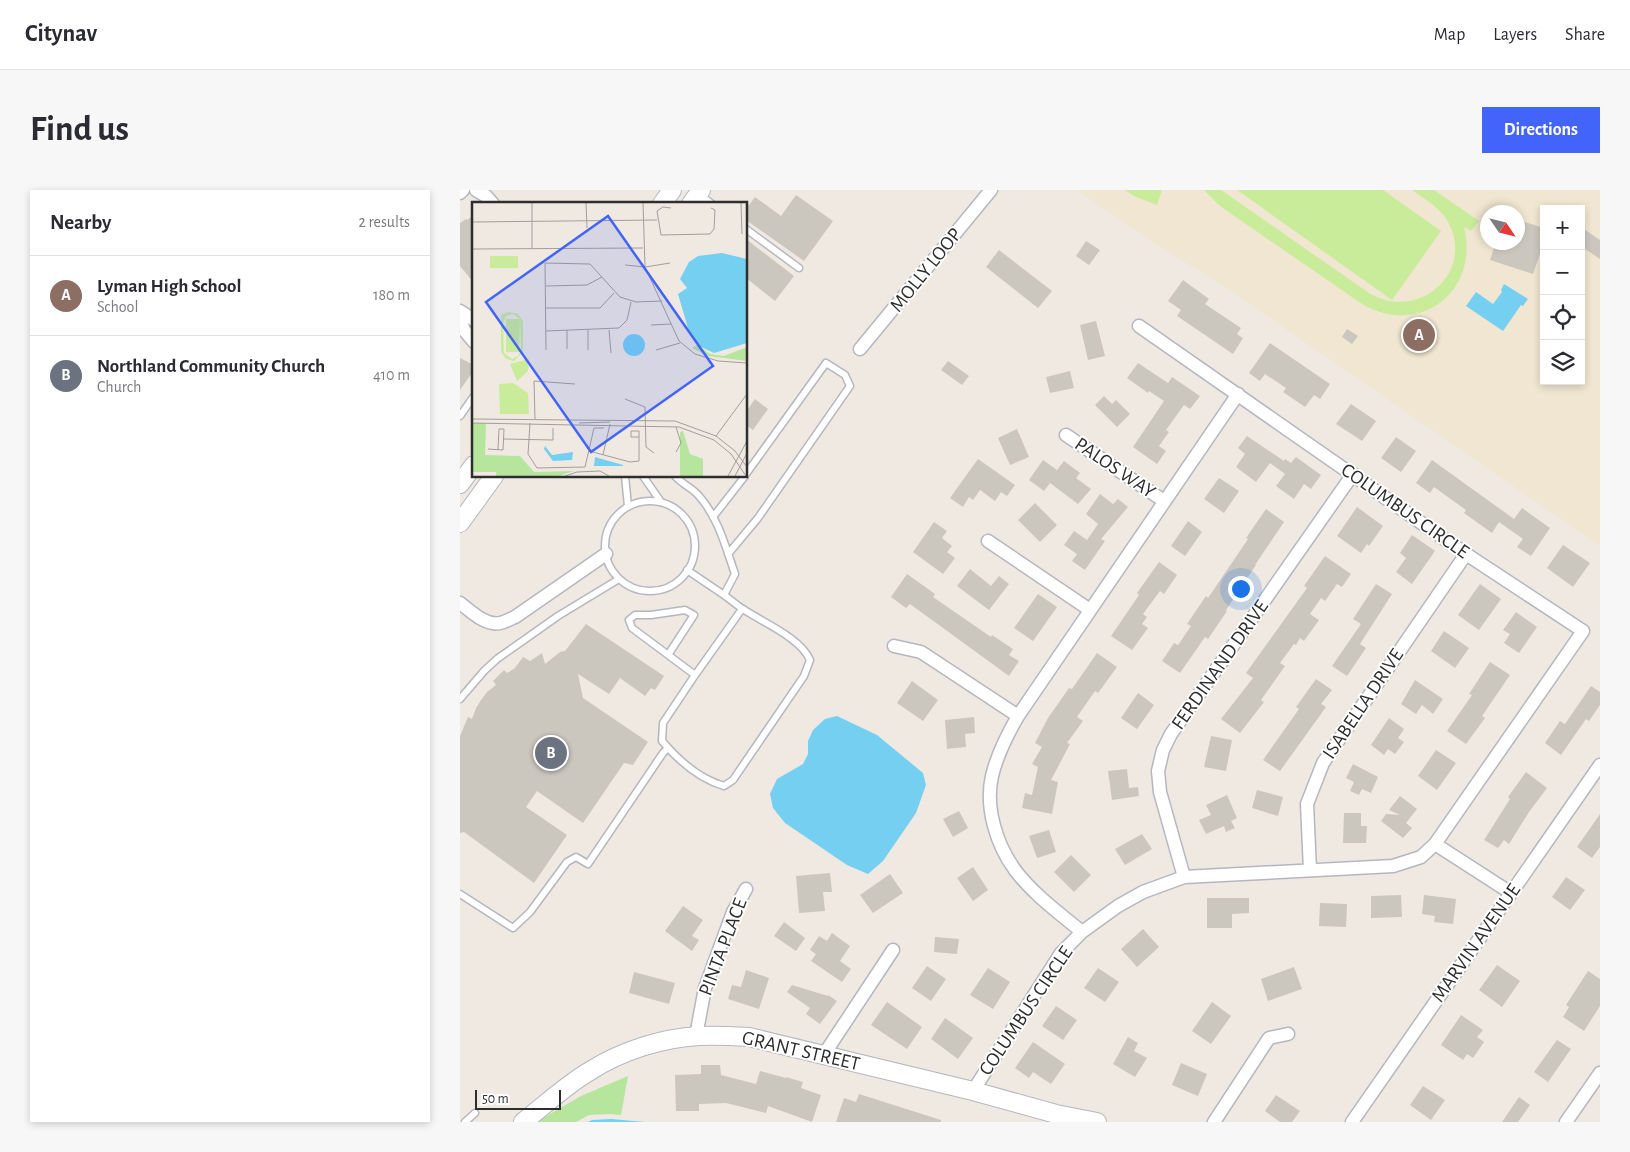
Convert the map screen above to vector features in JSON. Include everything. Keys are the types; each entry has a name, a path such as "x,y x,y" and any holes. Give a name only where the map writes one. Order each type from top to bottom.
{"street":[{"path":"460,193 463,190"},
{"path":"476,190 491,202"},
{"path":"663,202 672,190"},
{"path":"673,202 678,190"},
{"name":"MOLLY LOOP","path":"860,349 991,190"},
{"path":"460,311 472,319"},
{"path":"460,320 464,330 472,340"},
{"path":"1139,326 1238,394"},
{"name":"COLUMBUS CIRCLE","path":"973,1091 1061,953 1082,932 1118,906 1144,892 1184,877 1394,866 1421,856 1435,844 1583,631 1466,554 1238,394 1018,716 1003,744 992,776 990,798 993,822 1002,848 1015,870 1034,890 1082,932"},
{"name":"PALOS WAY","path":"1066,435 1164,501"},
{"path":"460,484 472,468"},
{"name":"FERDINAND DRIVE","path":"1184,877 1160,792 1158,771 1163,750 1171,734 1353,474"},
{"path":"460,508 482,478"},
{"path":"460,523 493,478"},
{"path":"988,541 1090,610"},
{"path":"460,603 485,621 494,623 504,622 515,617 606,554"},
{"name":"ISABELLA DRIVE","path":"1310,870 1307,804 1322,763 1466,554"},
{"path":"894,646 921,652 1018,716"},
{"name":"MARVIN AVENUE","path":"1352,1122 1600,765"},
{"path":"1435,844 1511,893"},
{"name":"PINTA PLACE","path":"696,1036 705,988 733,912 746,888"},
{"path":"823,1056 893,950"},
{"path":"1214,1122 1270,1038 1288,1034"},
{"name":"GRANT STREET","path":"523,1122 589,1071 610,1060 658,1042 696,1036 749,1037 973,1091 1056,1114 1097,1122"},
{"path":"1566,1122 1600,1073"}],"lane":[{"path":"748,230 799,268"},
{"path":"728,554 758,518 850,386 845,375 826,363 748,472"},
{"path":"460,416 472,399"},
{"path":"625,478 628,506"},
{"path":"644,478 661,502"},
{"path":"677,478 682,484 699,495 713,517 735,574 724,594"},
{"path":"713,517 744,478"},
{"path":"650,500 661,502 675,508 686,519 693,533 695,549 691,564 687,570 682,577 670,586 655,591 639,590 625,584 613,573 606,559 604,544 608,529 616,516 628,506 650,500"},
{"path":"687,570 724,594 742,609 788,637 807,652 810,660 804,676 733,780 724,786 712,782 686,765 662,741 664,724 695,675 742,609"},
{"path":"460,698 497,658 558,616 619,578"},
{"path":"668,655 694,615 685,610 652,616 635,615 629,620 632,628 668,655 695,675"},
{"path":"460,894 513,928 530,912 567,862 576,857 588,864 668,748"},
{"path":"465,1122 475,1113"}],"shaded area":[{"path":"1077,190 1600,190 1600,546 1228,289 1148,239"}],"green space":[{"path":"1125,190 1162,190 1157,205 1134,196"},
{"path":"1204,190 1221,190 1369,293 1389,301 1408,301 1425,296 1440,285 1450,271 1455,254 1454,236 1445,217 1434,205 1412,190 1434,190 1479,221 1471,231 1464,227 1467,250 1463,271 1454,288 1441,302 1424,311 1405,315 1384,313 1362,304 1220,206"},
{"path":"1237,190 1383,190 1441,231 1392,300"},
{"path":"628,1076 621,1115 589,1115 576,1122 536,1122 581,1096"}],"water":[{"path":"1504,284 1528,299 1523,306 1521,305 1503,331 1466,306 1476,292 1493,304 1502,292"},
{"path":"837,716 877,735 923,773 926,785 916,813 883,861 868,874 847,865 785,823 773,808 770,794 777,779 803,764 808,754 808,741 813,730 825,719"},
{"path":"611,1119 645,1122 588,1122"}],"building":[{"path":"796,195 833,221 804,261 748,221 748,206 755,197 781,216"},
{"path":"472,216 472,281 460,266 460,223"},
{"path":"1525,222 1540,227 1540,254 1533,274 1490,260 1493,250 1525,250"},
{"path":"1585,230 1600,240 1600,259 1585,249"},
{"path":"748,241 794,276 775,301 748,280"},
{"path":"1086,241 1100,250 1089,265 1076,256"},
{"path":"999,250 1052,291 1038,308 986,267"},
{"path":"1183,280 1209,299 1205,304 1241,328 1237,334 1243,338 1233,354 1177,316 1181,310 1168,301"},
{"path":"1096,321 1105,356 1088,360 1080,325"},
{"path":"1347,329 1358,336 1352,344 1342,337"},
{"path":"1270,343 1330,384 1320,399 1314,395 1305,407 1283,392 1286,388 1265,374 1260,381 1249,373"},
{"path":"460,358 472,364 472,373 460,390"},
{"path":"948,361 969,376 962,385 941,370"},
{"path":"1138,363 1168,383 1172,377 1200,396 1190,409 1184,405 1166,430 1169,432 1159,446 1166,451 1157,464 1133,447 1164,401 1149,391 1148,393 1127,378"},
{"path":"1070,371 1074,388 1050,393 1046,377"},
{"path":"1104,396 1112,404 1116,400 1130,414 1117,427 1095,405"},
{"path":"755,399 768,409 753,430 748,426 748,409"},
{"path":"1351,404 1376,421 1362,441 1336,424"},
{"path":"1017,429 1029,457 1010,465 998,438"},
{"path":"1247,436 1284,461 1285,459 1291,463 1296,457 1321,475 1311,489 1304,484 1294,499 1276,486 1285,474 1270,463 1256,482 1236,467 1245,454 1238,448"},
{"path":"1396,437 1416,451 1401,472 1381,458"},
{"path":"978,459 1015,485 1007,496 1001,492 995,501 980,490 973,500 969,497 963,507 950,498"},
{"path":"1043,460 1057,470 1064,461 1080,473 1076,478 1091,489 1078,504 1050,483 1044,491 1029,480"},
{"path":"1432,460 1514,519 1522,508 1550,528 1531,556 1517,547 1523,539 1499,522 1492,533 1464,513 1466,510 1434,487 1430,493 1416,483"},
{"path":"1219,478 1239,491 1224,513 1204,499"},
{"path":"1100,494 1113,504 1118,499 1128,507 1101,539 1105,541 1085,570 1072,561 1077,554 1064,545 1074,531 1087,540 1098,524 1086,514"},
{"path":"1035,503 1057,525 1040,542 1018,520"},
{"path":"1357,507 1383,526 1369,546 1367,544 1361,553 1337,536"},
{"path":"1266,509 1284,522 1208,639 1205,637 1180,673 1162,661 1174,643 1178,645 1191,626 1187,624 1206,596 1208,598"},
{"path":"1188,521 1202,532 1185,556 1171,546"},
{"path":"934,522 947,531 942,538 952,546 947,552 955,558 943,574 913,552"},
{"path":"1412,535 1435,551 1412,584 1396,572 1406,558 1400,553"},
{"path":"1563,545 1590,563 1573,587 1547,568"},
{"path":"1325,556 1351,574 1342,587 1337,584 1325,601 1321,598 1310,614 1319,620 1304,641 1300,638 1280,663 1285,666 1261,700 1264,702 1240,733 1221,719 1253,678 1246,673 1307,588 1304,586"},
{"path":"1159,562 1177,575 1164,594 1160,591 1143,614 1147,617 1142,624 1148,628 1132,650 1111,636 1139,595 1137,593"},
{"path":"970,569 991,586 999,576 1009,584 989,610 957,586"},
{"path":"907,574 935,594 933,597 991,637 992,635 1013,649 1009,655 1019,661 1009,676 910,604 906,608 891,597"},
{"path":"1376,584 1392,594 1360,644 1366,648 1347,676 1332,666 1361,624 1353,619"},
{"path":"1480,584 1501,599 1479,630 1458,615"},
{"path":"1038,594 1057,607 1033,641 1014,628"},
{"path":"1516,612 1537,627 1519,653 1504,643 1510,634 1503,630"},
{"path":"586,624 664,676 655,690 651,688 645,696 620,678 609,694 578,674 583,698 648,742 633,765 624,763 583,823 537,791 526,807 567,835 534,883 464,832 460,833 460,736 468,717 472,719 481,700 496,685 493,681 504,670 507,673 515,668 523,657 530,661 542,653 545,664 560,652 565,651"},
{"path":"1444,631 1469,648 1455,668 1431,651"},
{"path":"1097,653 1117,667 1098,693 1095,691 1077,717 1083,721 1067,743 1070,744 1051,780 1058,782 1052,814 1022,808 1025,793 1032,795 1038,767 1032,764 1042,747 1035,743 1048,718 1069,688 1072,689"},
{"path":"1490,662 1510,675 1482,716 1485,718 1466,744 1447,731 1472,695 1469,694"},
{"path":"1316,679 1332,690 1321,704 1326,707 1280,771 1263,760 1299,709 1296,707"},
{"path":"1415,680 1443,699 1433,714 1422,705 1416,714 1401,704"},
{"path":"912,681 938,700 923,721 897,703"},
{"path":"1591,686 1600,692 1600,705 1589,721 1586,719 1561,755 1545,743 1560,721 1565,724"},
{"path":"1138,693 1154,705 1137,729 1121,718"},
{"path":"974,717 975,733 965,734 966,747 947,749 945,720"},
{"path":"1389,718 1404,729 1398,738 1404,742 1395,754 1388,749 1384,755 1371,745"},
{"path":"1211,736 1232,740 1226,771 1204,767"},
{"path":"1436,750 1456,763 1437,790 1418,776"},
{"path":"1353,764 1378,777 1371,793 1362,789 1359,795 1350,791 1354,782 1346,778"},
{"path":"1127,769 1129,788 1138,787 1139,796 1112,800 1108,771"},
{"path":"1526,772 1547,788 1509,844 1504,840 1498,848 1484,840 1510,799 1508,797"},
{"path":"1257,790 1283,797 1278,816 1252,808"},
{"path":"1227,795 1237,818 1231,821 1235,828 1226,832 1224,826 1206,834 1199,820 1211,815 1206,805"},
{"path":"1400,796 1417,809 1406,823 1412,828 1403,838 1381,821 1386,814 1400,815 1389,810"},
{"path":"959,811 968,828 953,837 943,819"},
{"path":"1344,813 1361,813 1361,826 1367,826 1366,843 1343,843"},
{"path":"1600,814 1600,847 1592,858 1577,847"},
{"path":"1049,830 1056,852 1037,858 1029,836"},
{"path":"1142,834 1152,849 1125,865 1115,849"},
{"path":"1071,855 1091,875 1074,892 1054,872"},
{"path":"973,867 988,890 973,901 957,878"},
{"path":"830,873 832,892 823,892 825,911 799,913 796,876"},
{"path":"890,874 903,893 873,913 860,895"},
{"path":"1566,877 1585,890 1570,910 1552,897"},
{"path":"1401,895 1402,917 1371,918 1371,896"},
{"path":"1424,895 1456,899 1453,924 1434,922 1435,916 1422,914"},
{"path":"1207,898 1249,898 1249,913 1232,914 1232,928 1207,928"},
{"path":"1320,903 1347,904 1346,927 1319,926"},
{"path":"683,906 703,920 692,936 699,940 692,951 665,931"},
{"path":"784,922 805,938 796,951 774,936"},
{"path":"1143,929 1159,947 1137,967 1121,949"},
{"path":"832,933 850,946 840,961 851,969 842,982 811,961 816,954 810,950 819,936 827,941"},
{"path":"935,937 959,939 957,954 934,952"},
{"path":"1497,965 1520,981 1502,1007 1479,990"},
{"path":"927,966 946,979 931,1001 912,988"},
{"path":"1294,967 1302,989 1268,1001 1261,979"},
{"path":"988,968 1010,982 993,1009 970,995"},
{"path":"1098,968 1119,982 1105,1002 1084,988"},
{"path":"746,970 769,978 759,1009 728,999 732,985 741,987"},
{"path":"1588,971 1600,979 1600,1006 1584,1031 1563,1017 1569,1007 1566,1005"},
{"path":"634,972 675,983 669,1004 629,993"},
{"path":"792,985 828,995 837,1001 820,1024 806,1014 810,1008 787,992"},
{"path":"887,1002 922,1027 907,1049 871,1025"},
{"path":"1212,1002 1231,1016 1211,1044 1192,1031"},
{"path":"1056,1006 1077,1020 1063,1040 1042,1026"},
{"path":"1461,1015 1483,1030 1477,1037 1484,1042 1473,1058 1467,1054 1463,1060 1441,1045"},
{"path":"945,1018 973,1038 958,1059 931,1039"},
{"path":"1128,1037 1138,1043 1134,1051 1147,1058 1135,1077 1113,1064"},
{"path":"1557,1040 1571,1049 1548,1082 1534,1072"},
{"path":"1033,1042 1065,1064 1051,1084 1033,1072 1029,1078 1015,1068"},
{"path":"1181,1063 1207,1074 1198,1096 1172,1085"},
{"path":"701,1065 720,1065 721,1075 756,1084 760,1071 803,1082 801,1088 821,1095 812,1122 768,1106 766,1113 726,1103 699,1104 699,1111 676,1111 675,1075 701,1074"},
{"path":"1423,1086 1445,1100 1431,1120 1410,1105"},
{"path":"859,1094 941,1120 941,1122 836,1122 844,1098 856,1102"},
{"path":"1276,1095 1300,1111 1292,1122 1280,1122 1265,1111"},
{"path":"1519,1097 1530,1105 1518,1122 1502,1122"}],"place":[{"name":"Lyman High School","path":"1419,335"},
{"name":"Northland Community Church","path":"551,753"}]}
